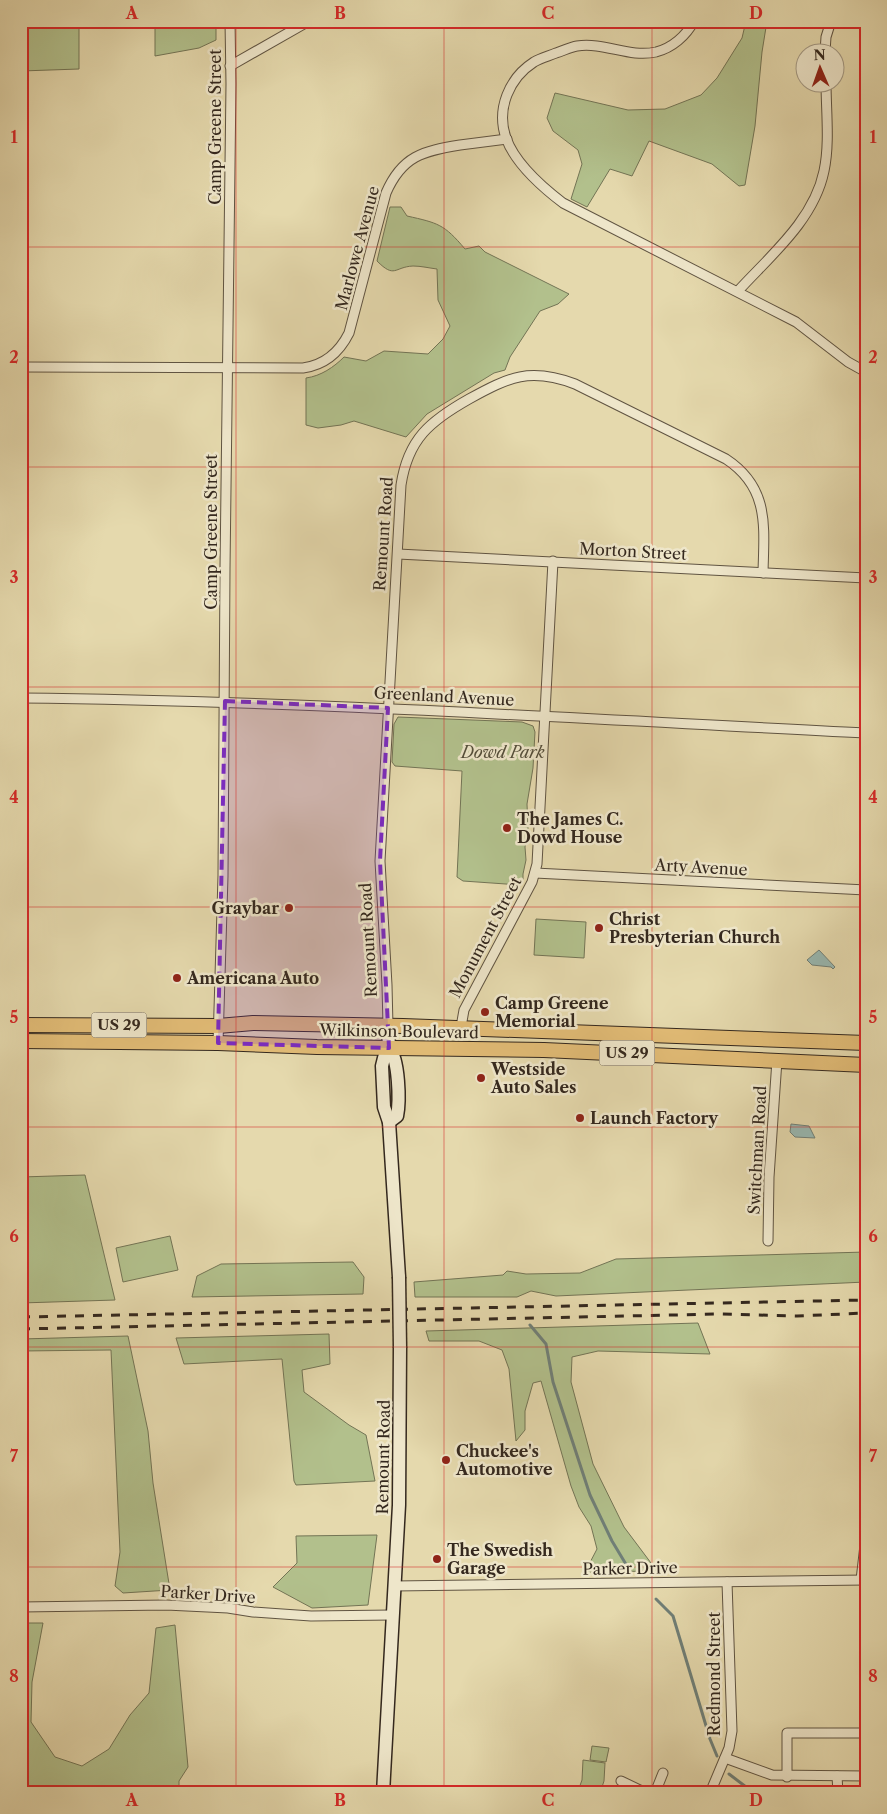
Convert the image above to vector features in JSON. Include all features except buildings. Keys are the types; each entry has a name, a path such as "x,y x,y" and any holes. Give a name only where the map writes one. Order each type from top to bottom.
{"main road":[{"name":"Wilkinson Boulevard","path":"21,1025 218,1026 253,1023 461,1027 598,1034 866,1043"},
{"name":"Remount Road","path":"383,1793 399,1488 400,1348 399,1277 389,1122 384,1106 382,1066 389,1048 388,1026"},
{"name":"Wilkinson Boulevard","path":"21,1041 544,1050 866,1065"}],"street":[{"name":"Camp Greene Street","path":"218,1043 223,876 230,21"},
{"path":"230,66 309,21"},
{"path":"694,21 680,39 658,51 640,54 593,45 579,46 537,60 516,77 509,88 503,114 506,139 532,176 563,203 796,322 848,362 866,372"},
{"path":"826,42 830,21"},
{"path":"738,291 789,235 808,211 816,195 824,170 826,152 826,92"},
{"name":"Marlowe Avenue","path":"21,367 303,368 320,364 331,358 340,349 349,333 386,193 391,181 399,170 414,157 433,149 506,139"},
{"name":"Remount Road","path":"388,1026 380,861 388,708 404,470 412,448 421,434 447,412 496,384 520,376 544,375 560,378 575,384 733,463 748,479 762,506 764,524 763,572"},
{"name":"Morton Street","path":"398,554 866,578"},
{"name":"Monument Street","path":"461,1027 464,1010 536,873 553,561"},
{"name":"Greenland Avenue","path":"21,698 225,701 866,733"},
{"name":"Arty Avenue","path":"536,873 866,890"},
{"name":"Switchman Road","path":"768,1241 769,1177 777,1060"},
{"path":"863,1580 866,1536"},
{"name":"Parker Drive","path":"394,1586 863,1580"},
{"name":"Redmond Street","path":"710,1793 731,1740 733,1723 727,1582"},
{"name":"Parker Drive","path":"21,1606 166,1605 228,1608 253,1612 311,1616 392,1615"},
{"path":"787,1776 787,1733 866,1733"},
{"path":"725,1758 761,1773 787,1776 866,1776"},
{"path":"655,1793 663,1773"},
{"path":"838,1776 838,1793"},
{"path":"621,1781 646,1793"}],"highlighted area":[{"path":"225,701 388,708 380,861 389,1048 218,1043"}],"green space":[{"path":"21,21 79,21 79,69 21,71"},
{"path":"155,21 216,21 216,40 199,48 155,56"},
{"path":"746,21 767,21 755,126 745,185 739,186 712,164 649,141 632,176 610,169 587,207 571,199 582,164 578,150 553,131 547,118 555,93 628,110 665,109 701,95 717,78 742,38"},
{"path":"390,207 401,207 407,216 433,223 446,229 465,249 479,246 485,252 569,294 558,304 540,311 510,357 505,370 494,373 427,414 406,437 354,421 318,428 306,425 306,378 327,371 344,357 366,361 384,351 428,354 443,339 450,326 438,300 437,269 413,266 391,271 377,261"},
{"name":"Dowd Park","path":"398,717 522,722 533,726 535,732 533,768 527,804 526,860 523,879 520,885 463,881 457,877 462,771 395,766 392,762 394,724"},
{"path":"536,919 586,922 584,958 534,955"},
{"path":"85,1175 115,1300 21,1303 21,1177"},
{"path":"170,1236 178,1270 123,1282 116,1248"},
{"path":"866,1252 866,1282 556,1296 531,1291 517,1297 415,1297 414,1282 503,1275 507,1271 526,1274 580,1273 616,1259"},
{"path":"353,1262 364,1277 363,1294 192,1297 197,1276 221,1264"},
{"path":"698,1323 710,1354 598,1351 572,1357 571,1382 593,1464 624,1527 657,1571 585,1572 597,1549 591,1526 579,1507 571,1486 541,1381 533,1383 525,1411 525,1430 516,1441 509,1369 502,1350 479,1341 429,1341 426,1331"},
{"path":"329,1334 330,1364 302,1370 304,1392 366,1435 375,1481 296,1485 294,1481 282,1359 184,1364 176,1338"},
{"path":"128,1336 148,1431 153,1483 170,1590 123,1593 115,1586 120,1552 111,1350 21,1351 21,1339"},
{"path":"377,1535 368,1605 312,1608 273,1587 297,1563 296,1536"},
{"path":"21,1623 43,1623 32,1682 31,1722 55,1757 82,1766 109,1749 130,1715 149,1693 156,1628 175,1625 188,1767 179,1781 179,1793 21,1793"},
{"path":"592,1746 609,1748 606,1762 590,1760"},
{"path":"583,1760 605,1763 604,1781 600,1793 582,1793 578,1791 582,1780"}],"water":[{"path":"819,950 835,967 833,969 831,967 812,965 807,960"},
{"path":"791,1124 809,1126 815,1138 795,1137 790,1132"}],"waterway":[{"path":"530,1325 546,1344 553,1382 590,1495 612,1541 627,1566"},
{"path":"656,1599 673,1616 710,1739 717,1756"},
{"path":"21,1634 27,1623 22,1614"},
{"path":"729,1774 754,1793"}],"railway":[{"path":"21,1317 866,1300"},
{"path":"21,1329 719,1314 797,1316 866,1313"}],"place":[{"name":"The James C. Dowd House","path":"507,828"},
{"name":"Graybar","path":"289,908"},
{"name":"Christ Presbyterian Church","path":"599,928"},
{"name":"Americana Auto","path":"177,978"},
{"name":"Camp Greene Memorial","path":"485,1012"},
{"name":"Westside Auto Sales","path":"481,1078"},
{"name":"Launch Factory","path":"580,1118"},
{"name":"Chuckee's Automotive","path":"446,1460"},
{"name":"The Swedish Garage","path":"437,1559"}]}
